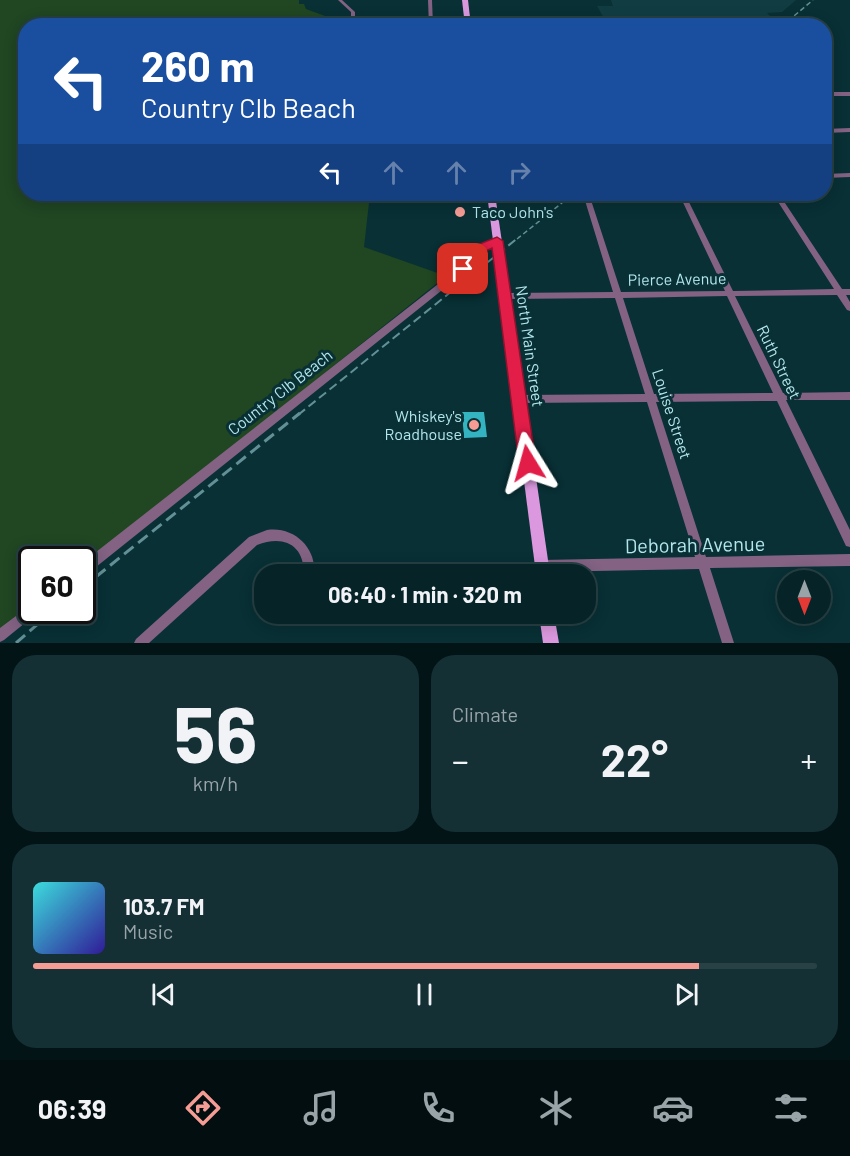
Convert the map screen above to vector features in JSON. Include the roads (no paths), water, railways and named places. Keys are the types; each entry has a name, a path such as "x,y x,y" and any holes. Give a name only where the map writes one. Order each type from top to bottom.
{"main road":[{"path":"465,0 467,18"},
{"name":"North Main Street","path":"492,201 541,564"},
{"path":"548,624 551,643"}],"street":[{"path":"340,0 353,12 353,18"},
{"path":"430,0 431,18"},
{"path":"832,94 850,94"},
{"path":"832,130 850,130"},
{"path":"832,176 850,176"},
{"name":"Louise Street","path":"588,201 728,643"},
{"name":"Ruth Street","path":"685,201 850,542"},
{"path":"781,201 850,308"},
{"name":"Country Clb Beach","path":"96,559 468,265 476,250 497,241"},
{"name":"Pierce Avenue","path":"506,296 850,292"},
{"path":"519,399 850,396"},
{"path":"140,643 253,541 275,534 296,541 302,546 308,564"},
{"name":"Deborah Avenue","path":"596,568 850,560"},
{"path":"0,636 18,621"}],"railway":[{"path":"792,18 813,0"},
{"path":"517,239 564,201"},
{"path":"298,415 519,237"},
{"path":"96,577 300,413"},
{"path":"16,643 38,624"}],"place":[{"name":"Taco John's","path":"460,212"},
{"name":"Whiskey's Roadhouse","path":"474,425"}]}
